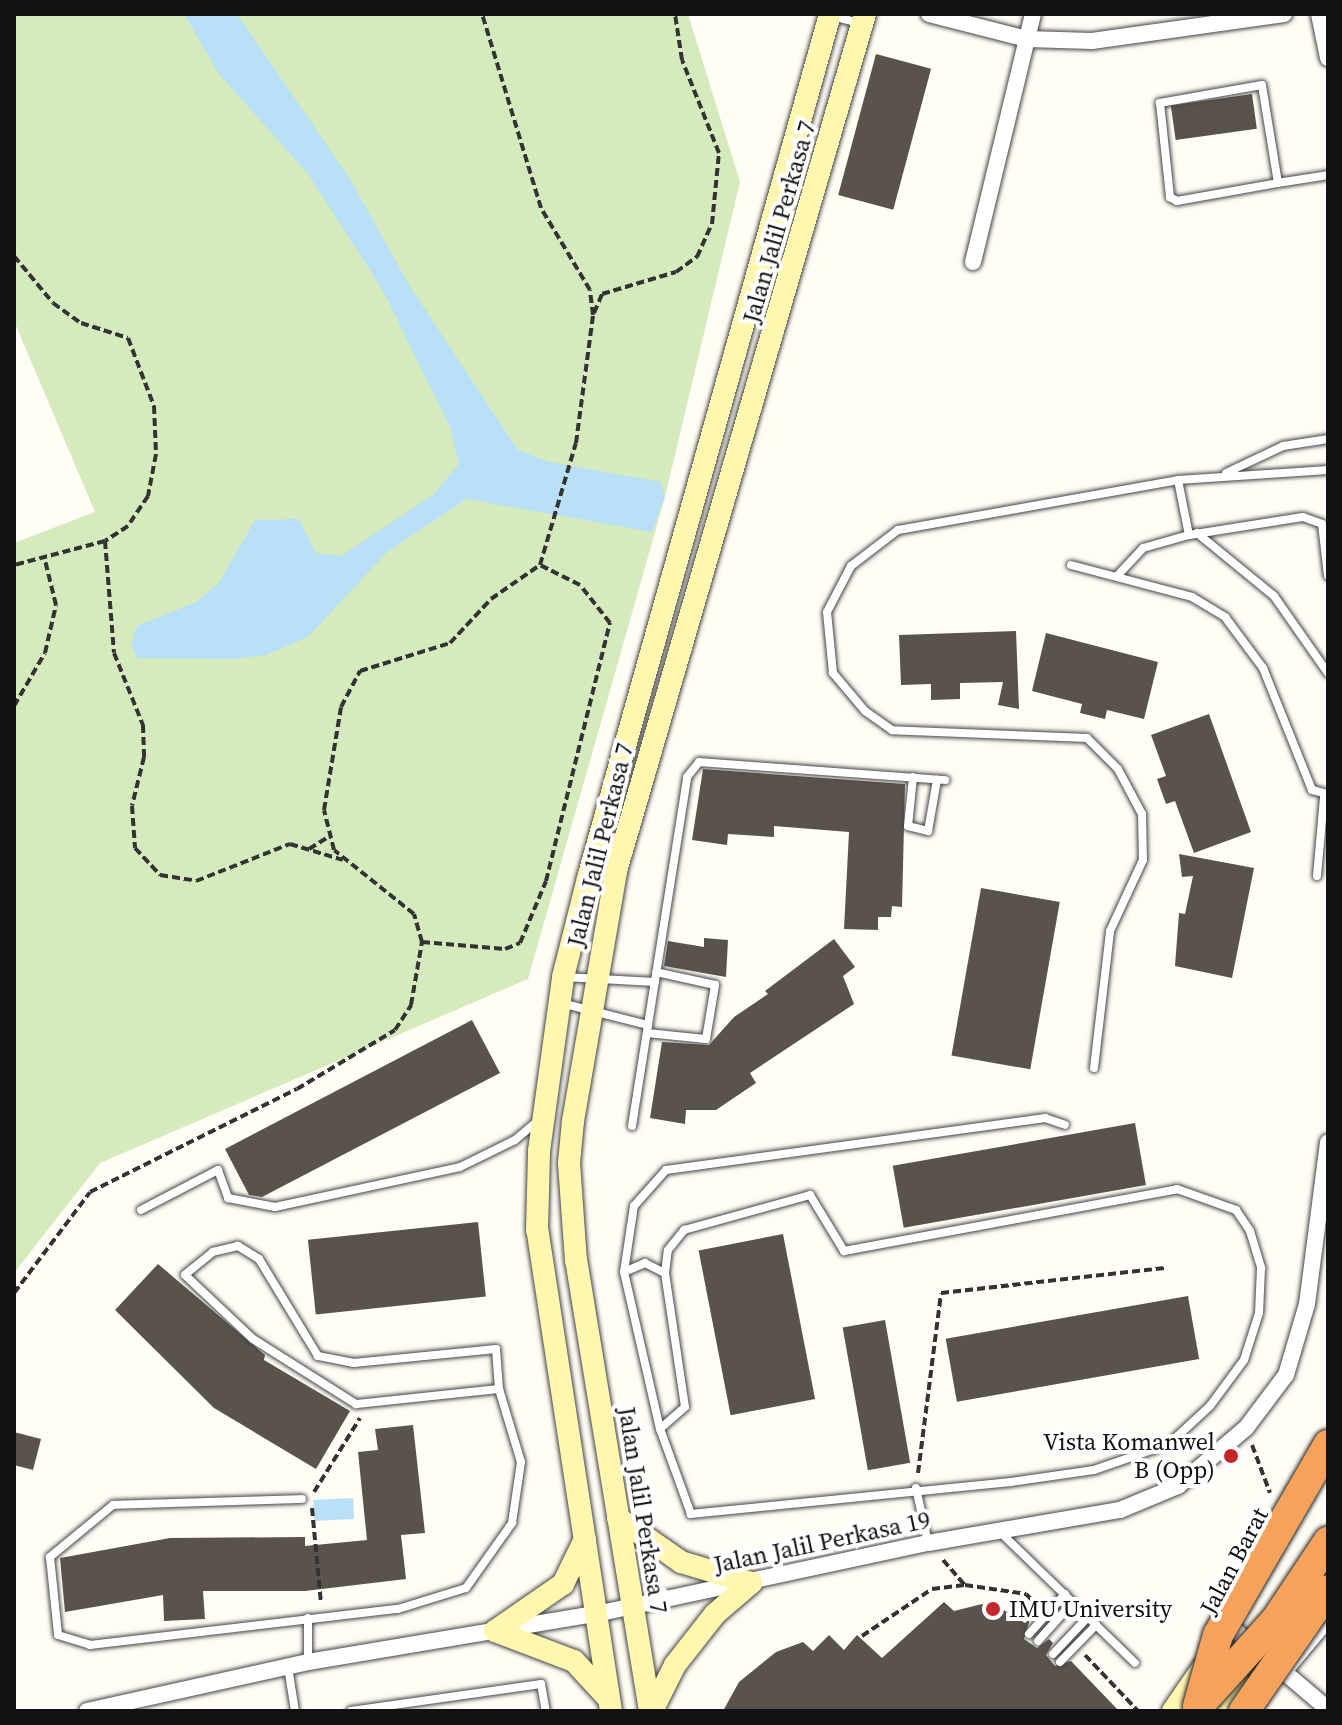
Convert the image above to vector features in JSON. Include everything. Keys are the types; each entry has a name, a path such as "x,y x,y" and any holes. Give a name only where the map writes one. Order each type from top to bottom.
{"highway":[{"path":"1196,1709 1218,1635 1327,1441"},
{"path":"1196,1709 1276,1620 1328,1542"},
{"path":"1244,1711 1328,1590"}],"street":[{"path":"929,14 1027,39 1092,41 1284,14"},
{"path":"973,262 1033,14"},
{"path":"1319,14 1328,58"},
{"name":"Jalan Jalil Perkasa 7","path":"611,1705 537,1230 544,1116 563,977 828,15"},
{"name":"Jalan Jalil Perkasa 7","path":"651,1711 576,1261 569,1163 595,979 646,762 863,18"},
{"name":"Jalan Jalil Perkasa 19","path":"87,1711 308,1662 596,1614 928,1543 1120,1510 1178,1486 1246,1428 1286,1375 1307,1304 1328,1142"},
{"name":"Jalan Barat","path":"1196,1709 1230,1626 1327,1441"},
{"path":"618,1518 681,1562 751,1583"},
{"path":"1196,1709 1256,1647 1328,1525"},
{"path":"495,1631 563,1584 586,1538"},
{"path":"651,1711 707,1624 751,1583"},
{"path":"1230,1626 1328,1709"},
{"path":"495,1631 574,1661 611,1705"}],"lane":[{"path":"828,15 863,18"},
{"path":"1278,183 1262,85 1160,103 1170,197 1278,183 1328,175"},
{"path":"1222,475 1283,446 1328,439"},
{"path":"1094,1068 1110,931 1143,860 1142,814 1118,769 1087,738 892,730 865,711 833,673 827,612 851,566 898,530 1178,480 1328,470"},
{"path":"1178,480 1193,534 1274,596 1328,673"},
{"path":"1118,575 1143,548 1193,534 1303,517 1322,524 1328,576"},
{"path":"1071,565 1192,597 1225,617 1263,668 1312,790 1326,796 1317,876"},
{"path":"632,1126 687,777 699,762 913,777 941,780 928,831 908,826 913,777"},
{"path":"560,1003 590,1008 647,1029 706,1039 715,985 656,977 563,977"},
{"path":"141,1210 218,1170 228,1198 275,1207 460,1167 515,1140 544,1116"},
{"path":"660,1429 675,1422 685,1407 665,1273 668,1250 684,1230 810,1195 844,1251 1177,1189 1236,1210 1250,1231 1261,1268 1259,1313 1244,1360 1210,1406 1169,1444 1094,1470 691,1514 660,1429 624,1272 634,1206 666,1170 1045,1118 1065,1125"},
{"path":"302,1499 113,1505 50,1557 58,1635 90,1645 398,1609 466,1588 512,1523 521,1462 499,1389 496,1349 354,1363 318,1356 259,1259 238,1246 213,1252 185,1275 253,1339 356,1404 499,1389"},
{"path":"624,1272 645,1263 665,1273"},
{"path":"916,1488 928,1543"},
{"path":"999,1531 1135,1663"},
{"path":"1029,1634 1065,1594"},
{"path":"1038,1641 1073,1602"},
{"path":"1053,1654 1088,1617"},
{"path":"308,1618 308,1662"},
{"path":"1060,1662 1096,1625"},
{"path":"1287,1674 1328,1625"},
{"path":"288,1666 295,1711"},
{"path":"351,1711 541,1684 546,1711"}],"path":[{"path":"14,1293 90,1192 297,1089 395,1030 411,1005 422,942 414,914 345,860 330,836 324,810 328,759 341,707 360,671 450,643 491,599 540,565 576,443 593,315 590,290 541,208 482,14"},
{"path":"593,315 602,294 676,272 697,257 712,224 719,153 682,60 675,14"},
{"path":"14,256 53,303 81,323 128,338 137,353 154,406 156,454 148,496 128,526 105,541 14,565"},
{"path":"105,541 114,653 143,725 132,806 135,848 160,875 196,881 264,850 290,844 345,860"},
{"path":"14,706 45,653 56,605 44,556"},
{"path":"422,942 505,949 520,943 546,881 610,623 580,585 540,565"},
{"path":"309,849 330,836"},
{"path":"916,1488 941,1293 1165,1268"},
{"path":"323,1616 311,1498 369,1402"},
{"path":"1246,1428 1283,1528"},
{"path":"862,1636 932,1589 965,1585"}],"green space":[{"path":"14,14 688,14 740,182 665,497 528,979 100,1163 14,1273 14,543 95,512 14,321"}],"water":[{"path":"184,14 237,14 350,179 411,288 518,450 550,462 661,482 665,497 652,532 467,499 388,551 308,637 266,655 233,659 137,658 131,645 137,626 196,602 218,584 255,520 299,519 316,553 341,556 433,495 459,464 450,427 383,291 308,174 219,74"},
{"path":"353,1498 354,1519 314,1521 313,1500"}],"building":[{"path":"876,54 931,69 893,210 838,195"},
{"path":"1252,94 1257,129 1176,140 1171,105"},
{"path":"1016,631 1019,709 998,705 1003,682 960,683 960,699 931,700 931,684 901,685 899,635"},
{"path":"1046,633 1158,662 1144,719 1107,710 1105,719 1080,713 1082,704 1032,691"},
{"path":"1209,714 1251,832 1194,853 1175,801 1166,804 1157,779 1166,776 1151,735"},
{"path":"703,769 905,784 902,907 892,906 891,917 878,917 878,930 844,929 849,832 774,826 774,837 728,834 727,845 692,840"},
{"path":"1179,854 1254,868 1232,978 1175,966 1179,913 1185,914 1193,876 1182,877"},
{"path":"981,888 1060,902 1030,1069 951,1055"},
{"path":"704,938 728,940 726,977 664,966 668,941 704,947"},
{"path":"834,939 855,967 843,976 854,1004 750,1073 756,1083 716,1110 686,1110 685,1124 650,1118 662,1042 709,1045 734,1017 768,994 765,991"},
{"path":"472,1020 500,1073 262,1197 249,1195 225,1149"},
{"path":"1135,1123 1146,1185 904,1228 893,1166"},
{"path":"478,1222 486,1297 316,1314 308,1240"},
{"path":"783,1234 815,1399 731,1415 699,1250"},
{"path":"158,1264 265,1355 264,1360 350,1411 316,1469 214,1408 115,1310"},
{"path":"1188,1296 1199,1359 957,1402 946,1339"},
{"path":"885,1320 910,1463 868,1470 843,1327"},
{"path":"413,1425 425,1533 401,1535 406,1579 305,1591 203,1591 205,1619 164,1621 163,1595 65,1612 60,1558 170,1538 305,1537 305,1546 367,1540 358,1452 378,1450 375,1429"},
{"path":"14,1432 41,1439 33,1470 14,1465"},
{"path":"944,1602 954,1611 982,1604 999,1607 1025,1623 1030,1619 1024,1639 1037,1648 1049,1639 1053,1643 1046,1655 1055,1666 1071,1661 1119,1711 723,1711 739,1682 776,1652 803,1642 813,1651 829,1635 844,1650 857,1635 882,1658"}],"place":[{"name":"Vista Komanwel B (Opp)","path":"1231,1456"},
{"name":"IMU University","path":"993,1609"}]}
